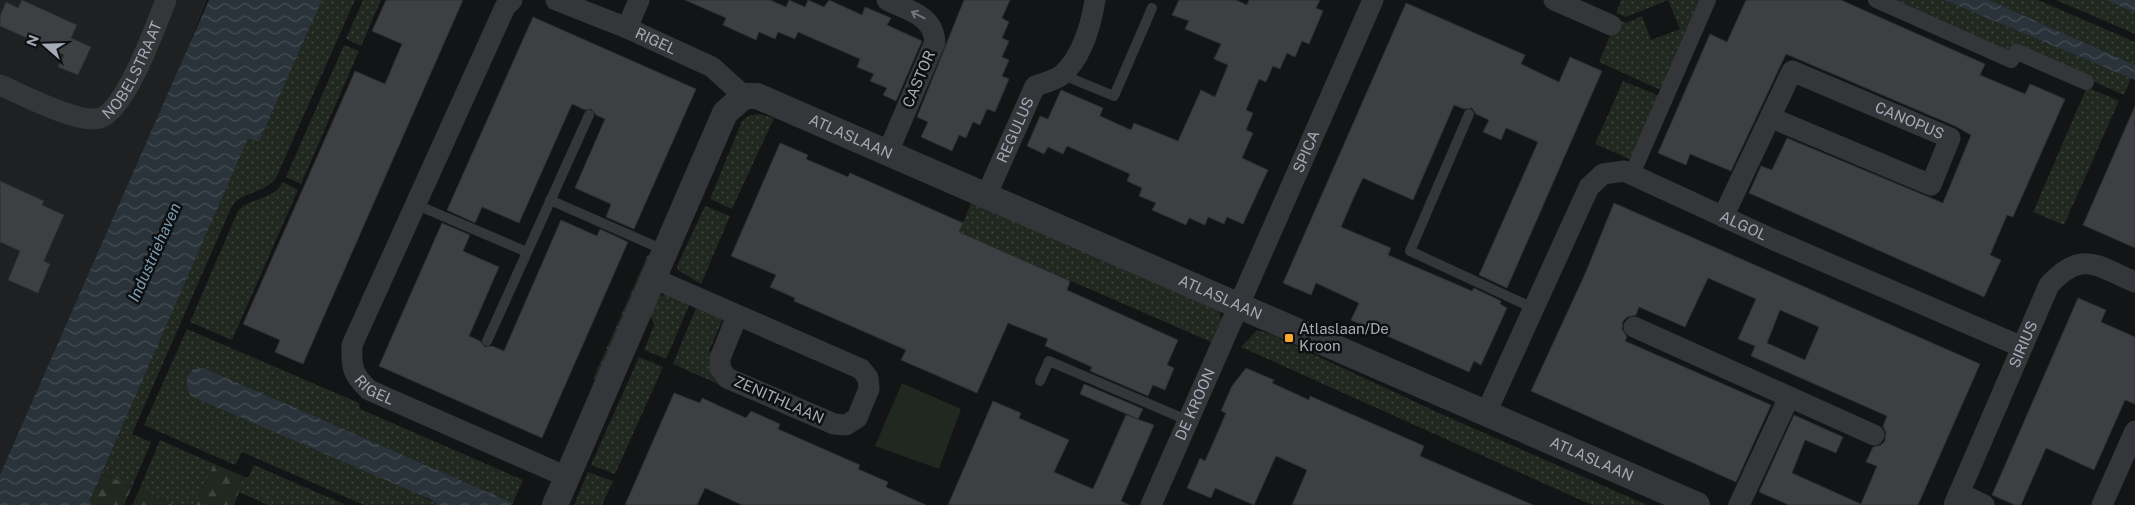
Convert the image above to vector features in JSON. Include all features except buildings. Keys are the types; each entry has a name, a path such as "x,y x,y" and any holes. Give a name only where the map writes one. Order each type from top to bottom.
{"street":[{"name":"NOBELSTRAAT","path":"0,85 69,115 99,119 110,113 135,76 166,0"},
{"name":"RIGEL","path":"512,0 505,7 352,345 351,362 356,378 369,390 567,477"},
{"name":"RIGEL","path":"556,0 627,28 712,66 744,96"},
{"path":"627,28 639,0"},
{"name":"CASTOR","path":"888,0 928,20 934,30 935,42 888,152"},
{"path":"1063,75 1078,52 1088,30 1095,0"},
{"name":"SPICA","path":"1240,304 1373,0"},
{"path":"1554,0 1611,25"},
{"path":"1632,174 1708,0"},
{"path":"1876,0 2011,60 2017,52 2086,82"},
{"name":"CANOPUS","path":"1723,217 1772,118 1792,70 1950,138 1931,185 1772,118"},
{"name":"REGULUS","path":"987,194 1035,86 1063,75"},
{"path":"555,505 655,279 725,113 744,96"},
{"name":"ATLASLAAN","path":"744,96 757,96 770,100 1697,505"},
{"name":"ALGOL","path":"1486,413 1589,187 1603,174 1624,171 1723,217 2022,347"},
{"name":"SIRIUS","path":"1984,505 1956,499 2049,285 2062,271 2076,263 2094,265 2135,282"},
{"name":"ZENITHLAAN","path":"655,279 861,370 868,378 869,389 857,418 846,425 834,424 727,378 720,368 720,358 737,316"},
{"name":"DE KROON","path":"1151,505 1240,304"},
{"path":"1634,327 1874,435"},
{"path":"1739,505 1789,397"},
{"path":"2102,505 2135,431"}],"lane":[{"path":"1063,75 1114,96 1152,8"},
{"path":"1470,114 1410,251 1533,308"},
{"path":"487,342 589,115"},
{"path":"550,200 667,251"},
{"path":"417,205 526,252"},
{"path":"1040,381 1049,361 1189,420"}],"shaded area":[{"path":"0,0 207,0 52,387 0,505"}],"green space":[{"path":"322,0 355,0 276,178 265,187 235,202 231,208 132,434 151,442 132,487 102,473 248,137 259,142"},
{"path":"363,0 381,0 361,46 346,39"},
{"path":"1621,0 1668,0 1626,17 1616,13"},
{"path":"1668,0 1702,0 1663,91 1599,62 1617,19 1626,23 1642,16 1651,40 1680,29"},
{"path":"1890,0 1944,0 2131,78 2124,95 2013,46 2009,52"},
{"path":"1989,0 2038,0 2135,42 2135,65"},
{"path":"2056,0 2106,0 2135,13 2135,34"},
{"path":"344,45 359,51 301,184 286,177"},
{"path":"1623,81 1660,96 1632,160 1595,144"},
{"path":"2087,87 2119,101 2064,225 2033,212"},
{"path":"759,114 774,118 732,209 710,199 742,121 750,115"},
{"path":"283,182 298,190 232,340 190,322 238,211 249,203 268,196 279,188"},
{"path":"974,196 1219,303 1221,319 1211,342 959,232"},
{"path":"705,206 730,216 701,284 678,270 677,266"},
{"path":"648,254 653,258 599,381 593,379"},
{"path":"669,290 691,301 666,359 644,350 654,325 649,311 655,298 664,295"},
{"path":"698,303 723,319 709,351 713,353 713,373 718,384 673,364"},
{"path":"187,329 359,403 360,409 523,480 513,503 204,368 438,505 364,505 242,452 235,465 144,425"},
{"path":"1257,330 1270,334 1439,413 1647,505 1592,505 1241,347"},
{"path":"639,357 663,367 615,474 591,465"},
{"path":"902,383 961,409 939,469 875,446"},
{"path":"160,440 214,464 195,505 173,505 139,490"},
{"path":"214,464 241,475 239,492 234,505 195,505"},
{"path":"254,465 346,505 268,505 239,492 241,476 248,478"},
{"path":"588,472 613,481 602,505 574,505"},
{"path":"102,473 132,487 124,505 88,505"},
{"path":"139,490 173,505 132,505"}],"water":[{"name":"Industriehaven","path":"209,0 322,0 259,142 248,138 88,505 0,505 0,475"},
{"path":"1944,0 1989,0 2135,65 2135,80"},
{"path":"2106,0 2135,0 2135,13"},
{"path":"204,368 513,503 512,505 438,505 430,499 191,396 186,385 188,376 193,369"}],"place":[{"name":"Atlaslaan/De Kroon","path":"1289,338"}]}
